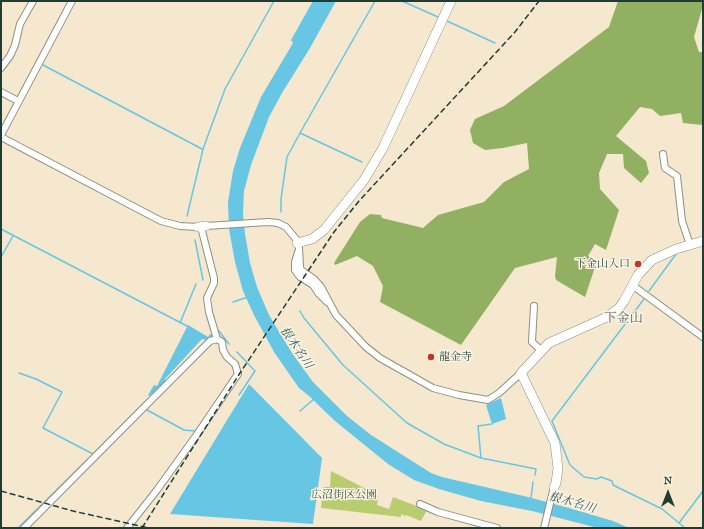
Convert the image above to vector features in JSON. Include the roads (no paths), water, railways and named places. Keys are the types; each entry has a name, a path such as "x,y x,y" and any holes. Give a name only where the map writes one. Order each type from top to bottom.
{"street":[{"path":"1,68 10,56 15,45 20,24 33,1"},
{"path":"72,1 18,101 1,136 162,221 180,226 261,222 274,222 283,226 292,233 298,246 301,270 317,281 336,315 366,347 380,358 433,388 459,395 488,400 499,394 549,343 607,317 619,308 638,275 652,260 703,241"},
{"path":"298,246 312,239 324,230 364,180 383,148 451,1"},
{"path":"1,92 18,101"},
{"path":"663,154 665,168 677,176 682,221 690,245"},
{"path":"127,528 162,484 237,376 237,367 226,355 222,342 215,335 209,312 207,298 214,283 214,278 202,226"},
{"path":"632,285 703,338"},
{"path":"534,306 532,342 541,350"},
{"path":"24,528 215,335"},
{"path":"521,372 555,443 558,468 556,483 544,528"},
{"path":"420,504 438,512 497,528"}],"water":[{"path":"313,1 336,1 269,117 251,165 244,191 243,214 250,263 257,287 269,315 292,353 313,382 347,416 371,435 431,473 569,508 613,521 629,528 598,528 532,511 481,501 414,480 388,464 335,421 299,388 274,352 243,291 235,262 229,229 228,202 233,171 240,148 261,97 293,43 291,40"},
{"path":"188,325 208,337 210,334 213,336 207,340 202,339 165,379 165,383 149,396 148,395 154,385 157,386"},
{"path":"249,384 322,458 313,524 170,514"},
{"path":"501,398 506,419 492,424 486,405"}],"waterway":[{"path":"187,216 203,149 225,89 274,1"},
{"path":"281,212 281,199 287,157 375,1"},
{"path":"402,1 438,17"},
{"path":"447,21 495,43"},
{"path":"43,65 202,149"},
{"path":"300,133 362,162"},
{"path":"1,229 187,326"},
{"path":"1,257 13,236"},
{"path":"195,240 203,280"},
{"path":"649,291 676,254"},
{"path":"180,323 196,284"},
{"path":"233,302 248,297"},
{"path":"644,299 552,421 570,465 584,477 597,479 601,477 612,481 613,485 662,509 685,528"},
{"path":"300,311 304,318 343,365 407,423 444,444 481,458"},
{"path":"218,331 229,344"},
{"path":"237,352 255,371 239,395"},
{"path":"19,373 36,379 62,392 43,428 93,454"},
{"path":"300,411 314,399"},
{"path":"94,453 146,401"},
{"path":"147,410 184,430 195,431"},
{"path":"492,424 478,426 481,458 536,469 535,475"},
{"path":"18,528 88,459"},
{"path":"531,498 533,482"},
{"path":"679,523 703,491"}],"railway":[{"path":"142,528 240,373 334,232 359,201 515,32 539,1"},
{"path":"1,491 73,511 149,528"}],"place":[{"name":"下金山入口","path":"638,264"},
{"name":"龍金寺","path":"431,357"}],"district":[{"name":"下金山","path":"623,319"}],"water label":[{"name":"根木名川","path":"296,348"},
{"name":"根木名川","path":"572,503"}],"park label":[{"name":"広沼街区公園","path":"344,495"}]}
